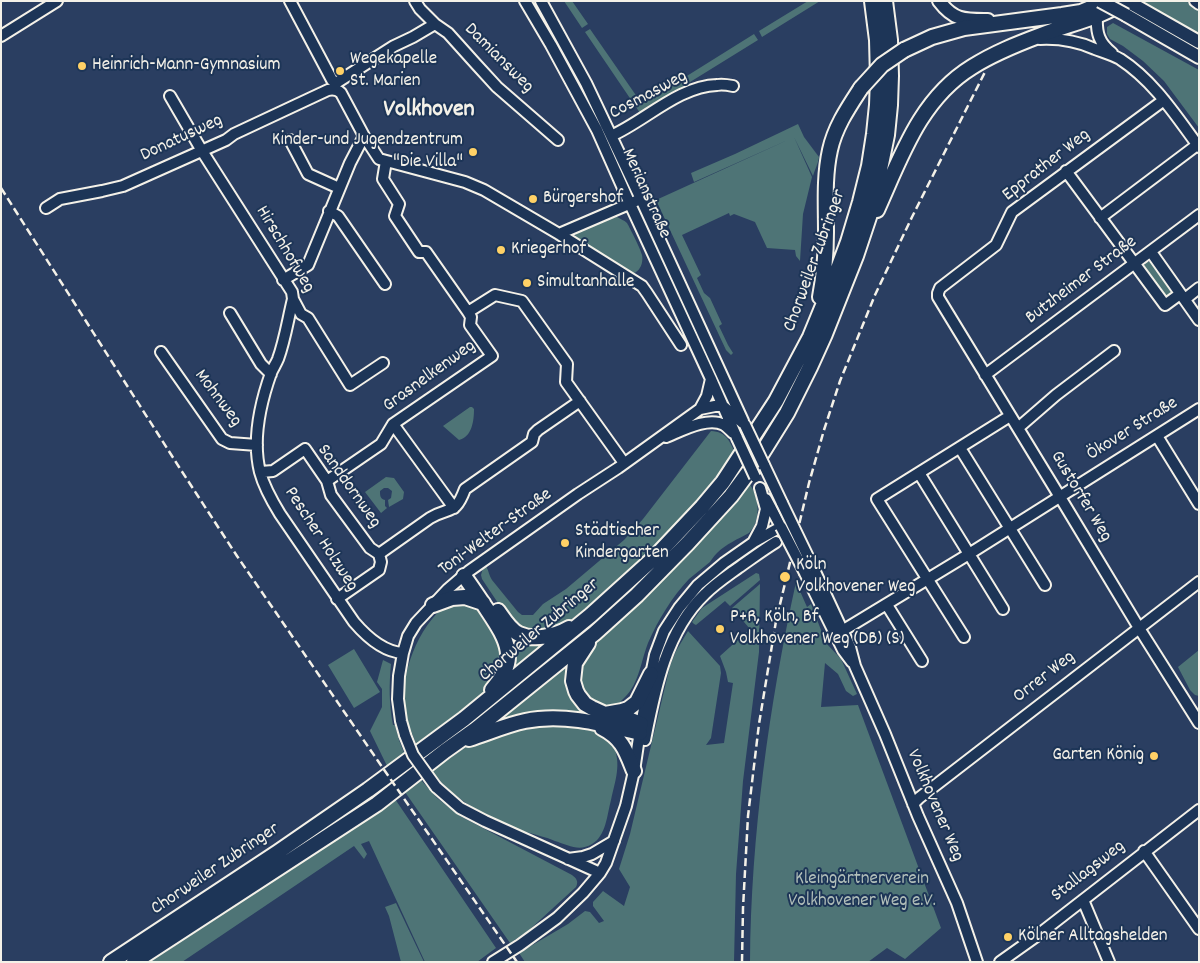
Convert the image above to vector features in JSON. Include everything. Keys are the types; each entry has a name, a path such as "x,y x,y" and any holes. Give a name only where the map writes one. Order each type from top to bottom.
{"highway":[{"name":"Chorweiler Zubringer","path":"112,962 368,790 464,719 591,616 654,558 723,482 776,401 810,336 848,242 869,166 874,134 878,78 877,40 872,1"},
{"name":"Chorweiler Zubringer","path":"134,962 377,804 457,743 595,633 637,596 731,496 760,458 810,367 835,313 856,256 874,198 888,125 891,76 886,1"},
{"path":"810,336 819,307 823,277 827,170 830,150 842,116 861,88 882,65 904,50 932,37 964,28 1081,12 1107,1"},
{"path":"856,256 918,124 931,103 951,82 972,67 1010,47 1115,8 1126,6"},
{"path":"467,573 505,621 517,633 533,637 548,636 563,632 591,616"},
{"path":"464,719 498,684 506,665 508,653 501,631 467,573"},
{"path":"433,605 452,598 465,597 483,603"},
{"path":"595,633 576,663 573,681 576,691 585,704 592,708 605,714 631,720 644,728"},
{"path":"605,714 628,709 637,702 651,674"},
{"path":"457,743 525,720 554,717 644,728"},
{"path":"592,723 609,731 625,747 634,771"}],"main road":[{"path":"939,1 949,13 964,20 1031,19"},
{"path":"1100,1 1140,8 1199,42"},
{"path":"1126,6 1199,58"}],"street":[{"path":"1,36 57,1"},
{"path":"290,1 332,80 336,83 394,46 435,24"},
{"name":"Damiansweg","path":"415,1 420,9 435,24 448,33 497,86 558,140"},
{"name":"Merianstraße","path":"525,1 597,130 723,406"},
{"name":"Merianstraße","path":"541,1 586,83 732,397"},
{"path":"1097,16 1098,36 1104,47 1148,82 1164,100 1198,146 1100,218"},
{"path":"1010,47 1035,40 1052,38 1086,45 1119,58"},
{"name":"Cosmasweg","path":"611,136 684,93 718,84 733,86"},
{"name":"Donatusweg","path":"46,208 60,199 123,186 226,140 234,134 328,90 334,89 340,93 364,136"},
{"name":"Hirschhofweg","path":"170,96 202,151 292,292 293,299 301,314 308,318 350,385 383,363"},
{"name":"Epprather Weg","path":"940,288 996,245 1012,212 1164,100"},
{"path":"283,280 308,265 329,211 364,136 379,159 465,182 484,190 642,286 681,345"},
{"path":"290,140 308,174 339,188"},
{"name":"Grasnelkenweg","path":"327,481 381,444 393,424 492,356 470,325 471,317 468,312 426,252 419,252 395,216 399,204 383,179 386,161"},
{"path":"1066,171 1165,305 1199,288"},
{"path":"558,234 641,199"},
{"path":"329,211 338,216 385,284"},
{"name":"Butzheimer Straße","path":"985,375 1199,215"},
{"path":"1151,252 1199,320"},
{"name":"Gustorfer Weg","path":"940,288 938,297 1139,628 1199,723"},
{"path":"468,312 494,295 522,301 567,364 566,382 624,463"},
{"name":"Pescher Holzweg","path":"293,299 260,414 258,428 260,472 280,514 354,622 364,634 382,646 396,653 403,653"},
{"path":"230,313 261,364 271,374"},
{"path":"1018,428 1056,395 1114,351"},
{"name":"Mohnweg","path":"162,352 222,439 230,443 258,445"},
{"path":"700,408 707,396 711,379"},
{"path":"723,406 727,396 727,386"},
{"name":"Volkhovener Weg","path":"732,397 810,561 840,635"},
{"path":"336,598 379,570 381,562 379,554 430,518 454,508 461,500 465,489 532,442 534,434 538,430 580,401"},
{"path":"700,408 723,406 745,425"},
{"name":"Toni-Welter-Straße","path":"655,442 716,415 723,406"},
{"name":"Volkhovener Weg","path":"723,406 779,528 840,635 850,647 855,666 886,734 913,804 957,903 977,962"},
{"name":"Toni-Welter-Straße","path":"600,873 460,808 436,787 414,756 401,722 398,699 403,653 408,636 416,623 448,589 467,573 655,442 700,408"},
{"name":"Ökover Straße","path":"840,635 1199,409"},
{"path":"964,637 877,499 1010,416"},
{"name":"Toni-Welter-Straße","path":"696,425 717,422 725,425 737,438"},
{"path":"393,424 454,508"},
{"path":"1157,436 1199,504"},
{"path":"960,448 1045,585"},
{"name":"Sanddornweg","path":"260,472 273,470 305,449 327,481 336,501 370,548 379,554"},
{"path":"919,473 1003,609"},
{"path":"754,542 762,526 766,509 760,488"},
{"path":"644,728 655,655 664,630 679,608 698,585 724,563 754,542 779,528 793,526"},
{"path":"493,962 557,918 583,893 600,873 606,863 626,806 644,728 665,658 675,635 688,614 704,595 716,584 770,546 779,528"},
{"name":"Orrer Weg","path":"913,804 1199,582"},
{"path":"886,605 922,661"},
{"name":"Stallagsweg","path":"1000,962 1199,810"},
{"path":"567,859 592,854 614,841"},
{"path":"1144,851 1199,929"},
{"path":"1083,900 1109,962"}],"green space":[{"path":"564,1 572,1 588,24 582,28"},
{"path":"808,1 820,1 762,37 759,31"},
{"path":"1186,1 1199,10 1199,36 1144,2"},
{"path":"1113,23 1199,70 1199,128 1164,81 1143,61 1110,39 1107,34 1107,27"},
{"path":"590,29 642,104 754,34 758,40 640,113 585,32"},
{"path":"798,124 804,137 819,157 813,176 794,137 812,177 803,214 800,261 796,256 795,250 767,248 755,222 734,214 730,216 729,213 682,235 701,275 697,278 704,293 710,298 722,324 719,326 733,353 731,355 726,350 656,200 790,139 694,182 691,173"},
{"path":"617,217 627,223 642,255 640,269 632,274 628,274 577,241 575,236 576,233 609,218"},
{"path":"1147,262 1153,262 1173,291 1173,294 1166,299 1143,268"},
{"path":"470,407 474,409 471,428 467,436 459,440 443,426"},
{"path":"711,431 724,435 735,452 702,495 632,568 564,625 541,633 521,629 508,618 482,579 483,568 486,566 492,580 518,612 522,615 533,615 543,604 566,589 624,540 643,519"},
{"path":"386,477 394,478 404,492 403,499 389,507 388,500 391,498 392,491 384,488 380,491 387,508 381,513 365,492"},
{"path":"749,483 755,495 758,508 756,521 749,533 732,542 715,555 710,562 689,579 671,601 648,643 632,689 621,701 624,706 612,710 591,705 576,679 586,650 647,594 697,544 722,517"},
{"path":"756,573 759,574 760,580 730,606 725,601 696,625 692,622 702,608"},
{"name":"Kleingärtnerverein Volkhovener Weg e.V.","path":"796,582 807,607 811,604 826,643 841,659 857,694 853,696 846,691 838,674 825,663 821,707 858,705 941,928 905,959 887,948 868,962 750,962 754,866 763,771 786,629"},
{"path":"760,584 759,652 743,781 736,874 734,962 525,962 519,953 568,924 585,911 590,912 599,923 604,921 593,906 593,902 603,891 624,906 630,887 619,869 630,834 670,666 676,651 688,631 720,666 721,673 711,738 706,745 724,743 733,683 728,682 720,656 750,629 732,608"},
{"path":"448,603 476,604 505,652 491,687 417,746 411,731 408,732 404,713 403,698 408,667 419,638 427,625"},
{"path":"507,636 556,638 504,678"},
{"path":"578,648 570,674 603,721 486,729"},
{"path":"354,649 380,692 354,708 328,665"},
{"path":"1199,650 1199,696 1190,690 1178,667"},
{"path":"383,660 391,664 390,694 393,725 395,725 405,755 388,768 370,731 382,707 382,689 377,682"},
{"path":"541,721 601,730 618,742 613,745 616,752 617,772 605,825 597,840 587,846 578,848 569,846 500,822 462,800 441,782 432,771 476,741"},
{"path":"421,780 437,798 460,816 575,877 577,880 576,887 528,931 510,943 405,792"},
{"path":"395,799 496,948 477,962 425,962 369,841 361,844 367,854 364,859 354,846 182,962 150,962 375,814"},
{"path":"396,903 424,962 401,962 385,907"}],"railway":[{"path":"742,962 748,816 759,724 776,621 809,483 840,381 875,295 986,70"},
{"path":"1,188 237,556 517,962"}],"place":[{"name":"Heinrich-Mann-Gymnasium","path":"82,66"},
{"name":"Wegekapelle St. Marien","path":"340,71"},
{"name":"Kinder-und Jugendzentrum \"Die Villa\"","path":"473,152"},
{"name":"Bürgershof","path":"533,199"},
{"name":"Kriegerhof","path":"501,250"},
{"name":"Simultanhalle","path":"527,283"},
{"name":"Städtischer Kindergarten","path":"565,543"},
{"name":"Köln Volkhovener Weg","path":"785,577"},
{"name":"P+R, Köln, Bf Volkhovener Weg (DB) (S)","path":"720,629"},
{"name":"Garten König","path":"1154,756"},
{"name":"Kölner Alltagshelden","path":"1008,937"}],"district":[{"name":"Volkhoven","path":"429,112"}]}
